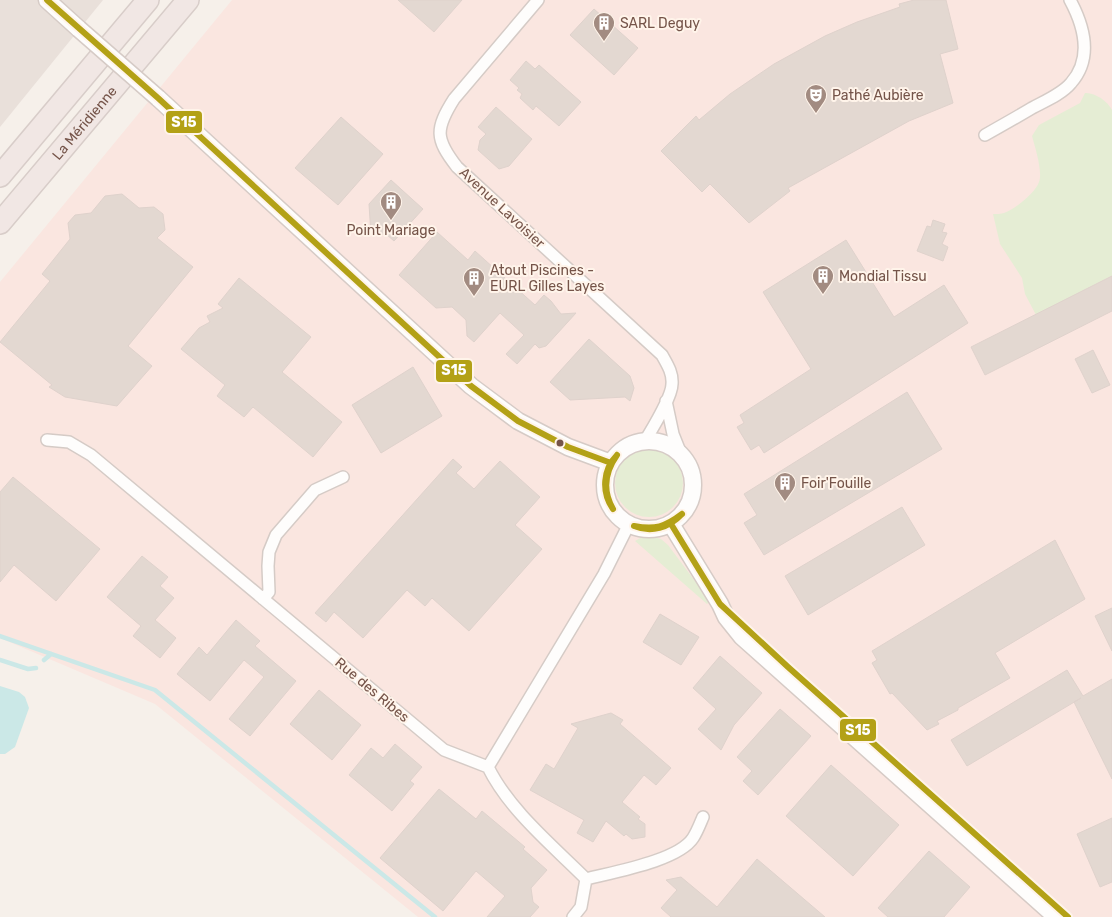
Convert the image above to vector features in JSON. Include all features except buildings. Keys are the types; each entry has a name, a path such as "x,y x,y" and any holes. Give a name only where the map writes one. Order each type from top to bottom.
{"highway":[{"path":"0,176 148,0"},
{"name":"La Méridienne","path":"0,223 188,0"}],"main road":[{"path":"47,0 158,98 471,386 518,421 568,447 611,463"},
{"path":"645,441 664,443 681,454 692,471 693,491 686,510 671,524 657,529 643,529 629,524 615,513 607,497 605,480 611,463 625,448 645,441"},
{"path":"671,524 726,617 742,637 1056,917"},
{"path":"720,604 1068,917"}],"street":[{"name":"Avenue Lavoisier","path":"538,0 454,99 444,115 439,139 445,152 457,167 662,355 670,370 673,385 645,441"},
{"path":"985,135 1054,96 1071,84 1080,69 1085,51 1084,32 1070,0"},
{"name":"Avenue Lavoisier","path":"666,401 673,434 681,454"},
{"name":"Rue des Ribes","path":"47,440 69,442 91,455 444,750 488,767"},
{"path":"264,599 270,592 269,552 276,535 315,490 343,477"},
{"path":"586,880 515,808 494,779 488,767 604,574 629,524"},
{"path":"586,880 677,853 693,839 703,817"},
{"path":"573,917 581,908 586,880"}],"shaded area":[{"path":"0,0 103,0 0,127"},
{"path":"232,0 1112,0 1112,917 418,917 155,704 0,638 0,282"}],"green space":[{"path":"1085,93 1100,98 1112,110 1112,276 1036,315 1025,294 1022,278 1000,244 993,214 1001,214 1008,211 1034,191 1039,182 1040,172 1032,136 1039,125 1080,103"},
{"path":"649,449 662,452 673,459 680,470 683,483 680,496 673,507 662,514 649,517 636,514 625,507 618,496 615,483 618,470 625,459 636,452"},
{"path":"651,536 661,539 668,545 710,601 707,604 635,541 642,537"}],"water":[{"path":"0,686 19,692 25,697 29,708 15,747 5,754 0,754"}],"waterway":[{"path":"0,636 155,690 435,917"},
{"path":"44,660 51,654"},
{"path":"0,660 28,669 36,668"}],"transit line":[{"name":"S15","path":"47,0 158,98 471,386 518,421 568,447 611,463"},
{"name":"S15","path":"613,509 609,502 605,481 609,467 617,455"},
{"name":"S15","path":"613,509 607,495 606,481 617,455"},
{"name":"S15","path":"634,526 648,528 665,525 682,514"},
{"name":"S15","path":"634,526 647,529 660,528 671,523 682,514"},
{"name":"S15","path":"671,524 720,604 1068,917"}],"place":[{"name":"SARL Deguy","path":"604,42"},
{"name":"Pathé Aubière","path":"816,114"},
{"name":"Point Mariage","path":"391,221"},
{"name":"Mondial Tissu","path":"823,295"},
{"name":"Atout Piscines - EURL Gilles Layes","path":"474,297"},
{"name":"Foir'Fouille","path":"785,502"}]}
